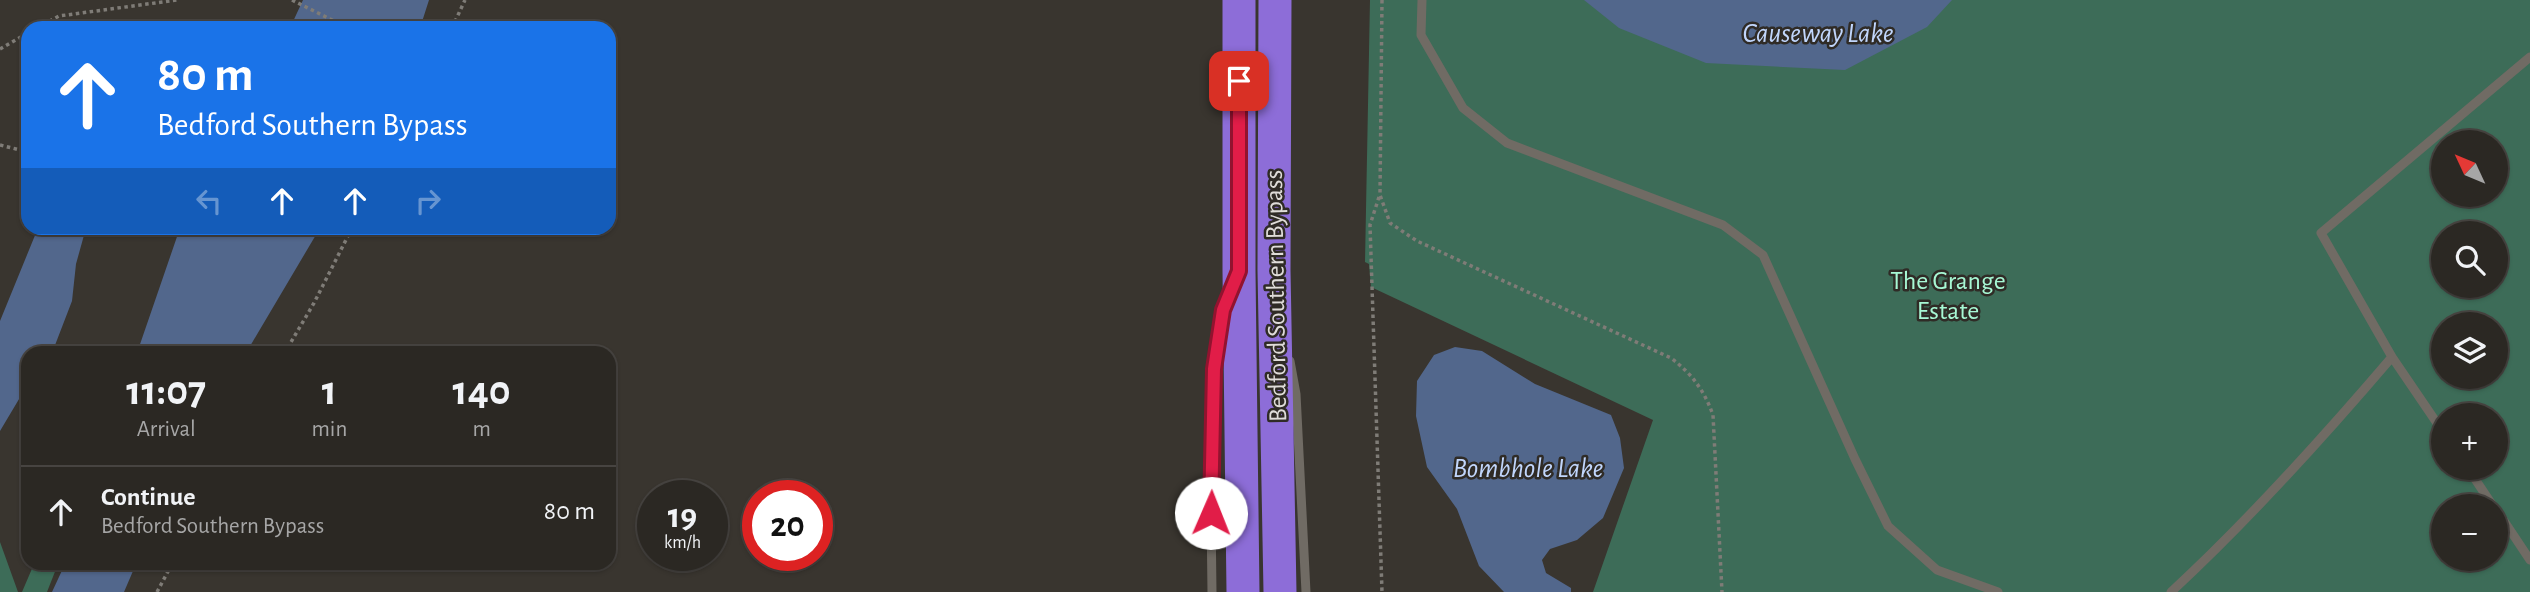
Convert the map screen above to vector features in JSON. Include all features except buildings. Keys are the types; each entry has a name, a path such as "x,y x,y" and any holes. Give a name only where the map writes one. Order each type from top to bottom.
{"highway":[{"name":"Bedford Southern Bypass","path":"1239,0 1243,592"},
{"name":"Bedford Southern Bypass","path":"1275,0 1274,270 1280,592"}],"lane":[{"path":"1422,0 1421,35 1463,108 1507,143 1723,225 1763,255 1888,526 1937,570 1998,592"},
{"path":"2431,414 2392,357 2322,233 2530,57"},
{"path":"1274,270 1286,339"},
{"path":"1212,592 1214,369 1223,310 1239,271"},
{"path":"1289,352 1296,394 1306,592"},
{"path":"2171,592 2205,561 2320,441 2392,357"},
{"path":"2508,528 2530,560"}],"path":[{"path":"50,21 59,16 177,0"},
{"path":"455,21 465,0"},
{"path":"1382,0 1380,195 1370,225 1382,592"},
{"path":"295,1 334,21"},
{"path":"0,49 21,37"},
{"path":"0,145 21,150"},
{"path":"1380,195 1390,223 1417,241 1671,358 1687,370 1707,398 1713,415 1722,592"},
{"path":"289,346 348,235"},
{"path":"157,592 169,570"}],"green space":[{"name":"The Grange Estate","path":"1370,0 2530,0 2530,592 1593,592 1653,420 1371,287 1369,264 1365,262"},
{"path":"0,542 18,592 0,592"},
{"path":"31,570 56,570 47,592 22,592"}],"water":[{"path":"303,0 429,0 422,21 293,21"},
{"name":"Causeway Lake","path":"1584,0 1952,0 1927,27 1845,70 1706,63 1619,28"},
{"path":"35,235 84,235 76,264 72,301 55,346 21,346 21,396 0,431 0,321"},
{"path":"178,235 316,235 250,346 139,346"},
{"name":"Bombhole Lake","path":"1455,347 1482,351 1535,384 1611,415 1620,438 1624,468 1603,518 1577,540 1550,549 1542,560 1546,573 1571,588 1571,592 1504,592 1479,566 1457,509 1427,467 1416,416 1417,381 1434,355"},
{"path":"62,570 133,570 124,592 52,592"}],"route":[{"path":"1211,513 1214,369 1223,310 1239,271 1239,81"}]}
